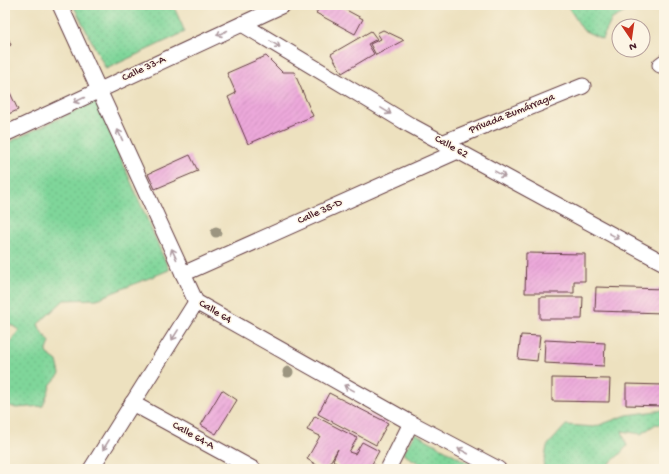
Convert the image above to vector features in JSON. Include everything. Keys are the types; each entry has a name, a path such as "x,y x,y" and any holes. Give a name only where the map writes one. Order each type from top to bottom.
{"street":[{"name":"Calle 64","path":"60,5 196,302 411,423 498,469"},
{"name":"Calle 33-A","path":"5,134 283,5"},
{"name":"Calle 62","path":"242,24 410,125 664,263"},
{"name":"Privada Zumárraga","path":"442,143 583,86"},
{"name":"Calle 35-D","path":"183,274 458,151"},
{"path":"91,469 196,302"},
{"name":"Calle 64-A","path":"132,403 253,469"},
{"path":"388,469 411,423"}],"green space":[{"path":"73,5 173,5 185,32 106,69"},
{"path":"567,5 625,5 627,11 611,18 602,39 583,30"},
{"path":"96,101 169,270 97,299 64,300 38,324 41,331 50,342 46,353 57,361 60,374 51,384 43,406 16,408 5,404 5,349 19,330 5,321 5,144"},
{"path":"664,410 664,425 656,424 641,434 622,431 627,446 618,456 602,469 543,468 547,446 566,425 594,427 627,415"},
{"path":"415,433 479,469 429,469 403,454"}],"building":[{"path":"321,5 337,5 363,19 355,34 316,13"},
{"path":"383,30 404,40 376,55 370,44 381,39 377,33"},
{"path":"5,31 11,45 5,48"},
{"path":"371,31 377,39 368,44 374,54 342,73 331,54"},
{"path":"266,56 282,72 294,72 313,116 248,144 228,97 236,93 227,73"},
{"path":"7,86 18,110 6,115 5,87"},
{"path":"190,155 198,171 155,189 148,174"},
{"path":"526,253 585,254 585,281 574,281 574,293 525,293"},
{"path":"596,287 664,289 664,313 595,311"},
{"path":"540,297 583,297 582,319 540,319"},
{"path":"521,335 540,336 537,361 518,359"},
{"path":"545,340 605,343 604,366 544,363"},
{"path":"552,378 610,379 609,402 552,401"},
{"path":"626,384 664,385 664,406 626,405"},
{"path":"222,390 237,400 216,434 201,425"},
{"path":"329,393 388,423 376,445 318,414"},
{"path":"315,416 357,438 349,452 355,454 362,442 379,451 372,464 378,466 377,469 337,469 339,466 333,460 338,449 326,469 323,469 307,459 320,436 307,430"}]}
